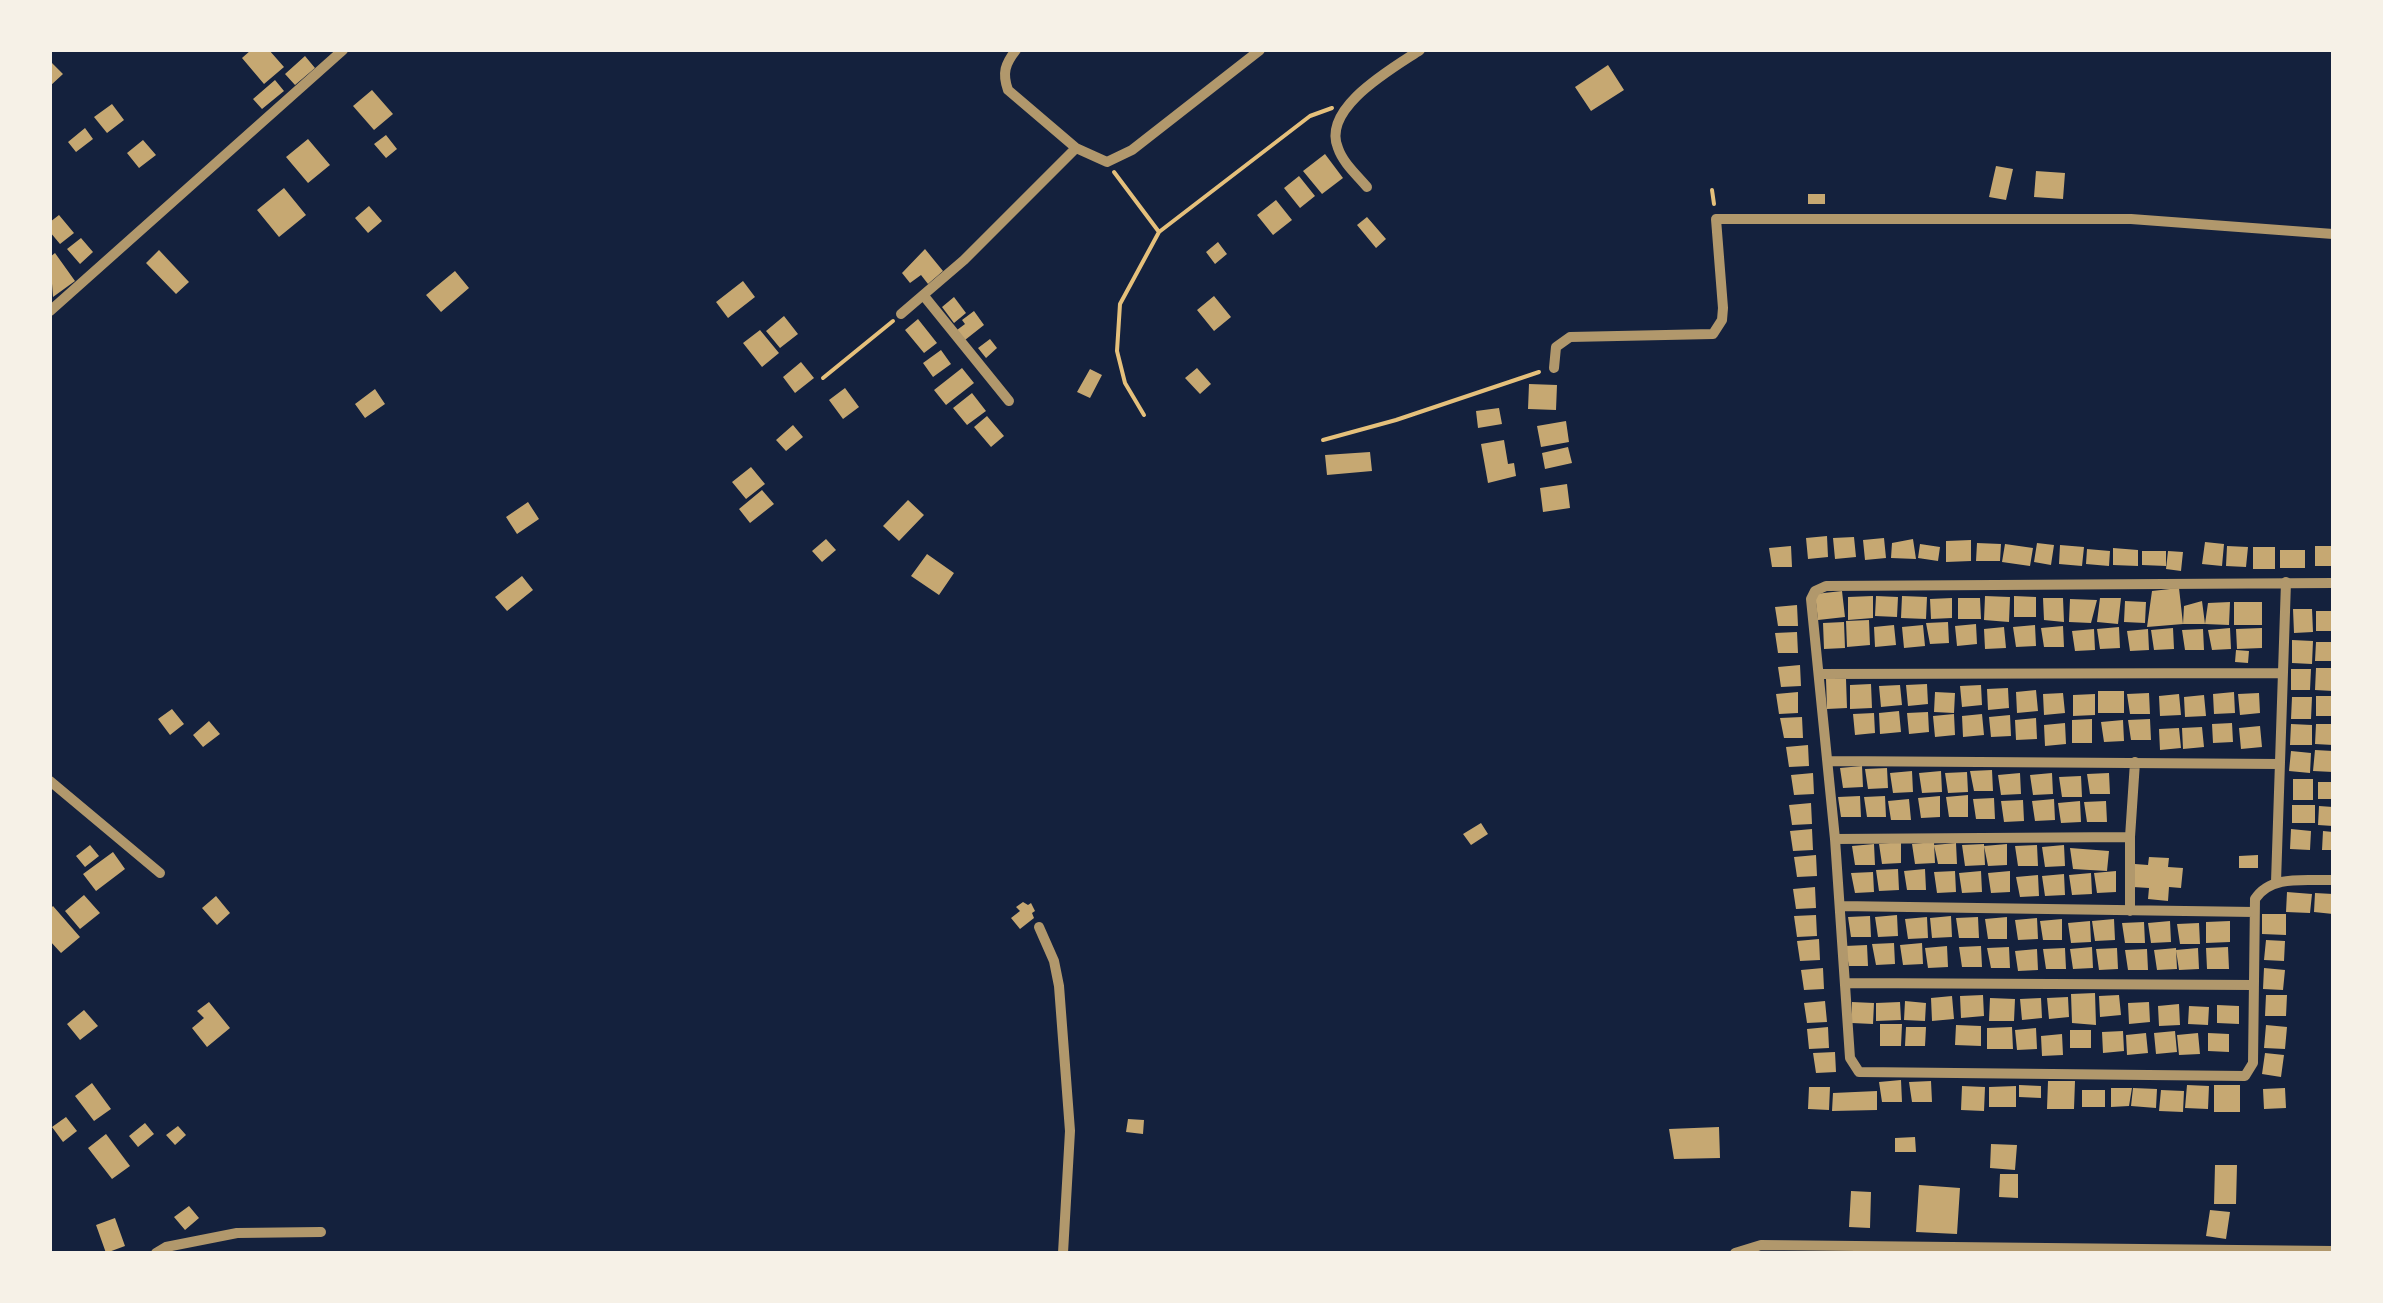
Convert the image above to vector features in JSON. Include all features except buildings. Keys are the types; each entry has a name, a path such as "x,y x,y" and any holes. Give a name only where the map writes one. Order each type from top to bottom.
{"street":[{"path":"50,311 343,50"},
{"path":"1016,50 1003,76 1008,90 1076,148 1107,162 1132,150 1260,50"},
{"path":"1367,187 1338,149 1334,136 1338,122 1346,108 1383,74 1420,50"},
{"path":"901,314 1076,148"},
{"path":"1554,368 1556,347 1570,337 1713,334 1722,320 1723,308 1716,219 2132,218 2333,234"},
{"path":"924,296 1009,401"},
{"path":"2276,882 2286,582"},
{"path":"2333,583 1826,586 1815,591 1811,599 1836,839 1850,1058 1855,1069 1866,1074 2239,1078 2250,1073 2253,1064 2254,912 2259,894 2276,882 2333,880"},
{"path":"1818,674 2282,674"},
{"path":"1828,761 2280,764"},
{"path":"2130,911 2135,762"},
{"path":"50,781 160,873"},
{"path":"1836,839 2130,837"},
{"path":"1840,906 2254,912"},
{"path":"1039,927 1054,961 1059,986 1070,1131 1063,1253"},
{"path":"1847,983 2254,984"},
{"path":"156,1253 238,1233 321,1232"},
{"path":"1736,1253 1761,1245 2333,1251"}],"path":[{"path":"1144,415 1126,383 1117,351 1120,304 1159,232 1310,116 1327,108 1346,108"},
{"path":"1107,162 1159,232"},
{"path":"823,378 885,327"},
{"path":"1323,440 1554,368"}]}
